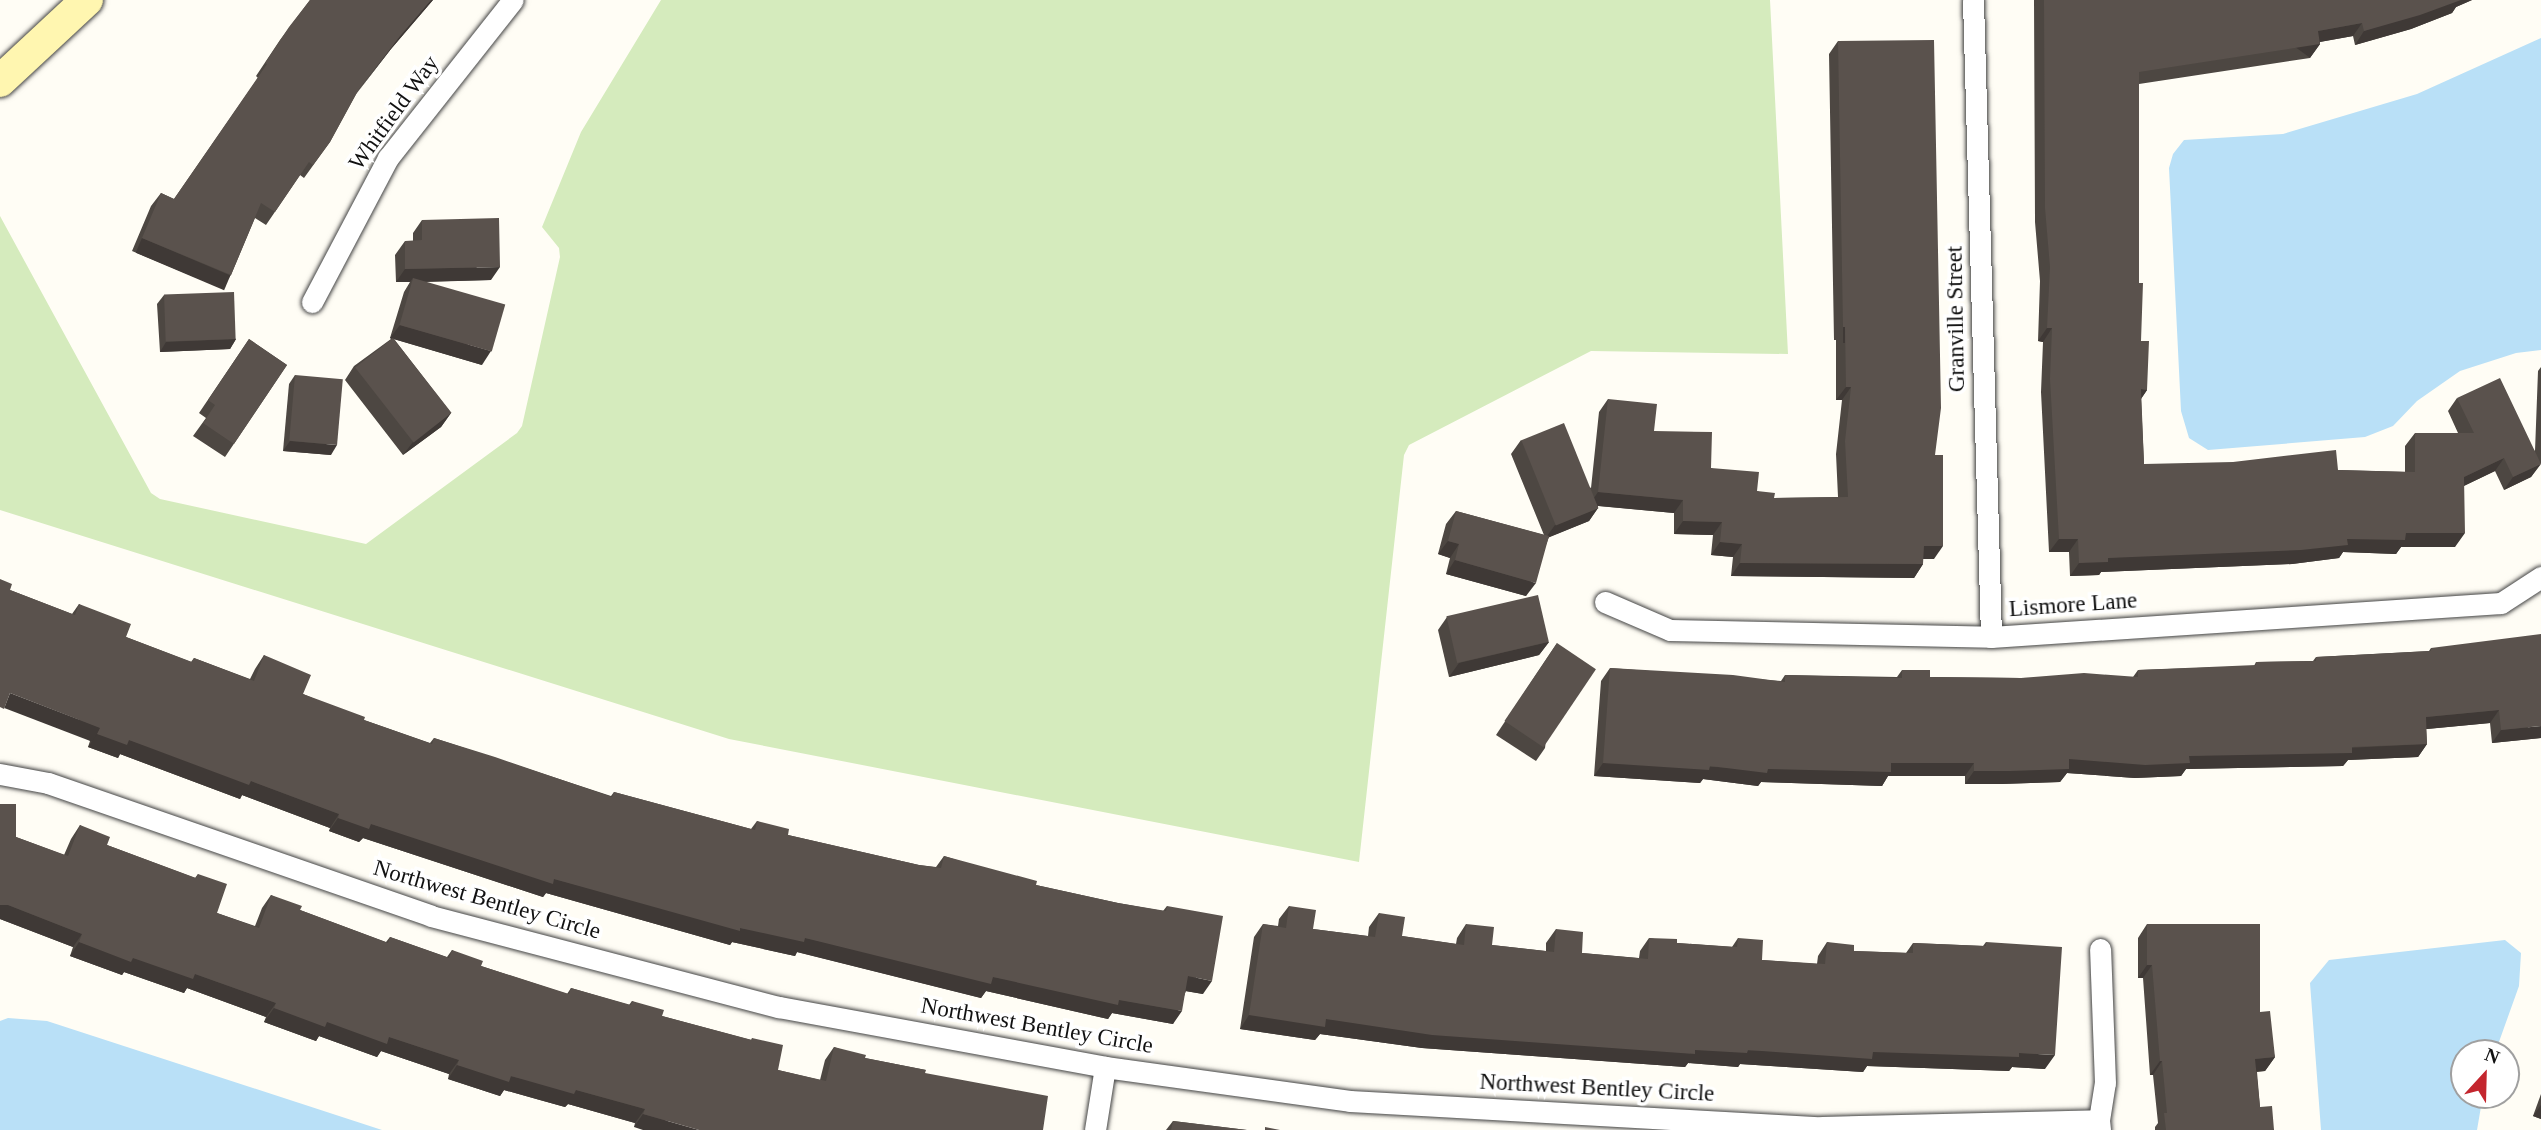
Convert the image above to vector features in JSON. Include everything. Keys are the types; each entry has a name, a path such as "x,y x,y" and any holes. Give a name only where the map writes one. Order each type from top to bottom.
{"street":[{"path":"0,81 87,0"},
{"name":"Whitfield Way","path":"312,302 388,158 513,0"},
{"name":"Granville Street","path":"1973,0 1991,637"},
{"name":"Lismore Lane","path":"1605,602 1670,630 1991,637 2501,603 2541,577"},
{"name":"Northwest Bentley Circle","path":"0,774 48,783 431,916 779,1007 1105,1067 1350,1101 1822,1127 2099,1125 2105,1083 2100,949"},
{"path":"1095,1130 1105,1067"}],"green space":[{"path":"661,0 1770,0 1788,354 1591,351 1409,445 1404,455 1359,862 729,739 0,510 0,216 151,493 160,499 366,544 517,433 522,426 560,257 559,248 542,227 581,132"}],"water":[{"path":"2541,38 2541,350 2516,353 2460,371 2417,401 2393,426 2365,437 2208,450 2189,438 2181,411 2169,168 2173,154 2184,140 2283,134 2417,94"},
{"path":"2505,940 2521,953 2519,986 2500,1039 2450,1039 2450,1109 2481,1109 2477,1130 2321,1130 2310,983 2329,960"},
{"path":"8,1018 47,1021 382,1130 0,1130 0,1021"}],"building":[{"path":"310,0 431,0 359,89 330,142 313,165 309,162 275,212 261,203 231,275 142,238 161,193 174,199 267,64 265,63 289,27"},
{"path":"2044,0 2461,0 2364,31 2362,23 2318,31 2320,44 2139,72 2139,283 2143,283 2141,341 2149,341 2147,390 2141,389 2144,464 2233,462 2336,450 2338,470 2415,472 2415,433 2474,433 2457,398 2500,378 2541,464 2513,477 2504,458 2464,477 2465,533 2406,533 2405,540 2347,539 2348,545 2301,550 2108,558 2108,562 2079,563 2078,539 2059,539 2050,379 2052,328 2047,328 2050,267 2045,208"},
{"path":"1934,40 1941,408 1935,455 1943,455 1943,546 1924,546 1923,564 1740,563 1742,544 1720,542 1722,522 1683,521 1683,500 1598,492 1608,399 1657,404 1654,431 1712,432 1711,468 1759,472 1757,491 1775,493 1774,498 1848,497 1845,441 1851,387 1846,387 1843,327 1838,41"},
{"path":"499,218 500,267 405,269 405,241 422,240 422,220"},
{"path":"413,278 505,304 492,352 399,325"},
{"path":"234,292 236,339 166,341 164,294"},
{"path":"393,338 451,413 414,442 355,368"},
{"path":"249,339 287,365 234,444 203,423 215,405 208,400"},
{"path":"295,375 343,379 337,445 289,441"},
{"path":"1564,423 1598,508 1556,526 1521,440"},
{"path":"1456,511 1549,536 1536,583 1455,560 1459,544 1448,541"},
{"path":"0,579 12,584 10,590 75,615 79,604 131,624 126,637 192,662 194,658 254,681 264,655 311,675 303,694 365,717 364,720 432,744 434,738 612,797 614,792 755,830 757,821 789,829 788,835 919,865 941,868 944,856 1037,881 1036,885 1118,903 1166,911 1167,906 1223,916 1212,981 1188,976 1182,1011 1119,1000 1118,1005 993,977 991,984 805,938 804,942 740,928 740,931 554,879 553,884 371,824 369,829 338,818 339,814 251,781 249,785 129,740 127,745 97,734 100,728 10,693 4,709 0,707"},
{"path":"1538,595 1549,642 1457,663 1446,616"},
{"path":"2541,634 2541,726 2501,730 2499,710 2426,717 2427,744 2352,747 2352,753 2189,756 2190,763 2145,765 2069,759 2069,769 2010,771 1974,771 1974,763 1891,763 1891,772 1768,769 1767,773 1710,766 1709,770 1603,763 1610,668 1733,675 1785,682 1785,675 1902,678 1902,670 1930,670 1930,677 2021,678 2084,673 2138,677 2138,670 2256,665 2256,662 2316,661 2316,657 2431,651 2431,648"},
{"path":"1557,643 1596,669 1543,747 1504,721"},
{"path":"0,804 16,804 16,837 68,856 80,825 110,837 107,845 196,878 198,874 227,884 217,913 259,928 271,895 302,906 300,910 388,943 390,937 449,958 452,950 483,961 481,966 569,994 571,988 631,1005 632,1001 664,1010 662,1016 752,1040 783,1045 778,1070 826,1081 834,1047 866,1055 865,1058 926,1070 925,1073 1048,1096 1043,1130 699,1130 643,1114 645,1109 576,1090 574,1094 511,1076 509,1082 457,1065 459,1060 389,1037 387,1044 327,1022 325,1027 274,1008 276,1003 195,974 193,979 133,958 131,962 79,942 82,934 8,905 0,905"},
{"path":"1289,906 1316,910 1313,929 1375,937 1379,913 1405,917 1402,936 1464,945 1466,924 1494,927 1492,945 1554,952 1556,929 1583,932 1582,953 1648,959 1649,938 1677,939 1677,943 1737,947 1738,938 1763,940 1762,960 1825,964 1827,942 1854,945 1854,951 1913,953 1913,943 1986,946 1986,942 2062,947 2055,1055 2019,1053 2019,1057 1873,1052 1872,1059 1748,1050 1747,1053 1695,1050 1695,1054 1432,1035 1326,1019 1325,1027 1249,1015 1263,924 1286,928"},
{"path":"2147,924 2260,924 2260,1012 2270,1011 2275,1057 2255,1059 2260,1107 2272,1106 2274,1130 2166,1130 2164,1113 2167,1113 2152,965 2147,965"},
{"path":"1173,1121 1247,1130 1171,1130"}]}
